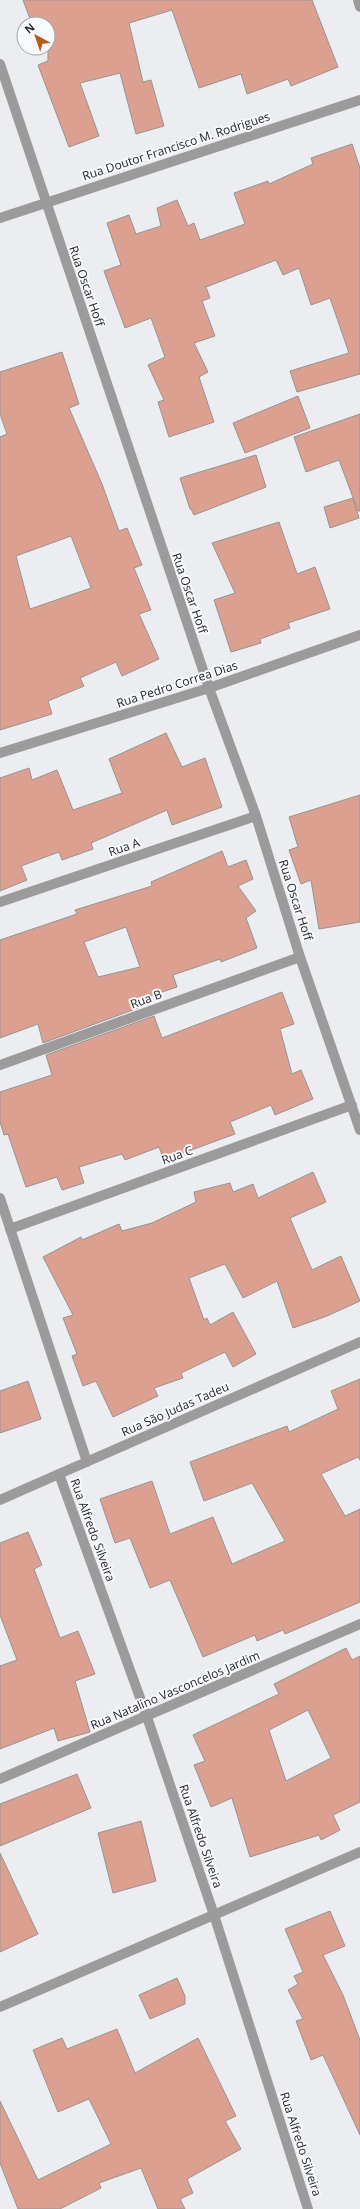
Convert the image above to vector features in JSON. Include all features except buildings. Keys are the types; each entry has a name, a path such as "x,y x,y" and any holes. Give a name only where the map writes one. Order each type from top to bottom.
{"street":[{"path":"358,0 360,7"},
{"name":"Rua Oscar Hoff","path":"0,64 209,688 256,816 300,958 360,1130"},
{"name":"Rua Doutor Francisco M. Rodrigues","path":"0,218 360,100"},
{"name":"Rua Pedro Correa Dias","path":"0,753 209,688 360,635"},
{"name":"Rua A","path":"0,902 256,816"},
{"name":"Rua B","path":"0,1065 300,958"},
{"name":"Rua C","path":"10,1229 352,1105"},
{"path":"0,1198 87,1462"},
{"name":"Rua São Judas Tadeu","path":"0,1500 360,1342"},
{"name":"Rua Alfredo Silveira","path":"59,1474 147,1717 214,1915 308,2209"},
{"name":"Rua Natalino Vasconcelos Jardim","path":"0,1779 360,1624"},
{"path":"0,2007 360,1852"}]}
